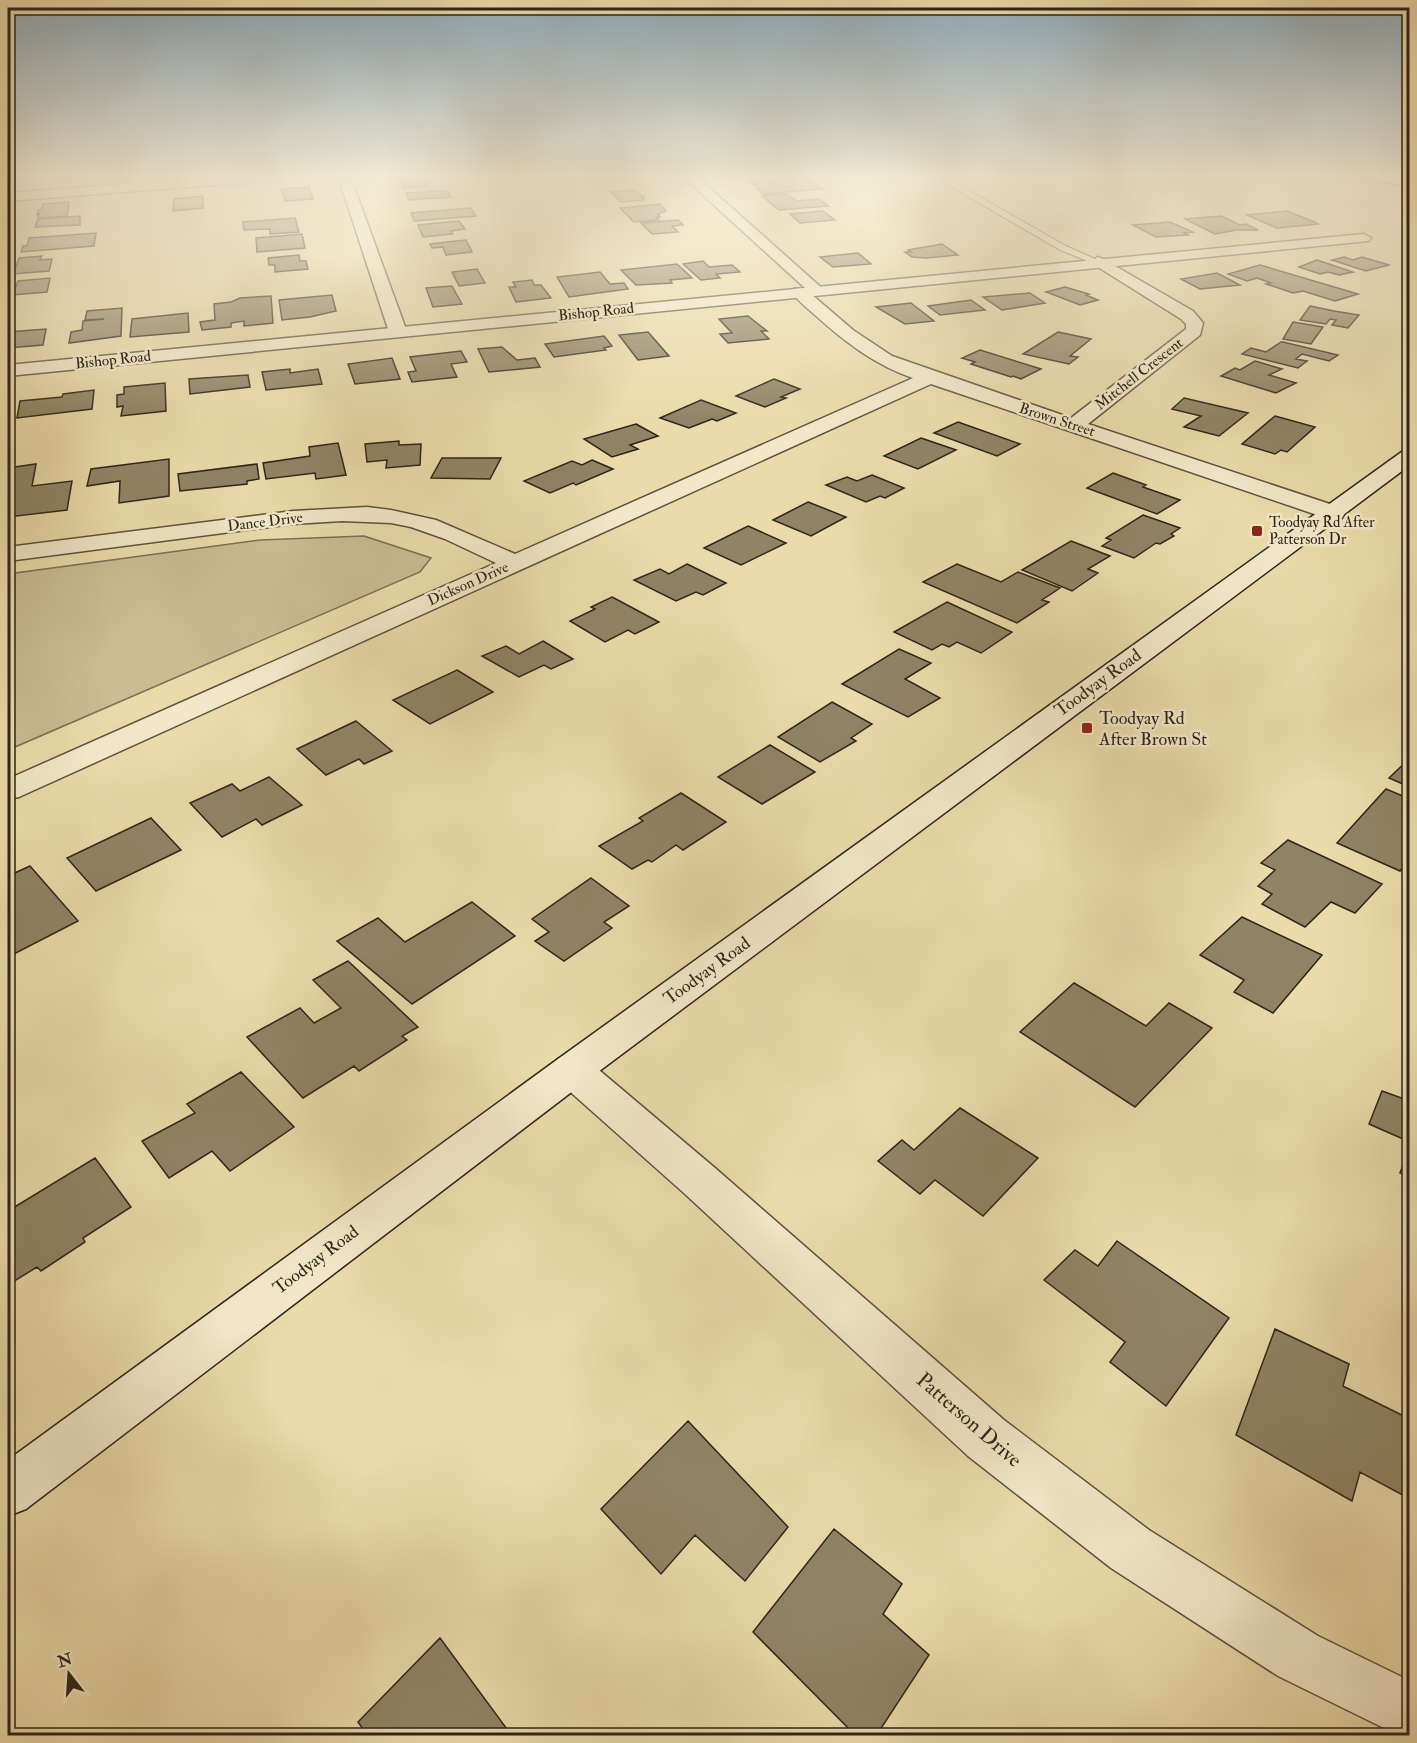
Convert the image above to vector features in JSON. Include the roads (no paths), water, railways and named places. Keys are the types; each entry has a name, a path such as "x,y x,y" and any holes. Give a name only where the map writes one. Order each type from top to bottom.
{"street":[{"path":"372,257 398,332"},
{"name":"Brown Street","path":"773,257 869,352 928,378 1334,513"},
{"name":"Bishop Road","path":"8,371 1146,257"},
{"name":"Mitchell Crescent","path":"1073,426 1194,331 1195,323 1187,315 1098,262"},
{"name":"Dickson Drive","path":"8,790 928,378"},
{"name":"Toodyay Road","path":"8,1491 572,1070 1410,455"},
{"name":"Dance Drive","path":"8,554 341,514 380,515 415,521 454,534 516,563"},
{"name":"Patterson Drive","path":"572,1070 700,1181 986,1438 1130,1549 1298,1656 1410,1711"}],"lane":[{"path":"1086,257 1098,262"}],"place":[{"name":"Toodyay Rd After Patterson Dr","path":"1257,531"},
{"name":"Toodyay Rd After Brown St","path":"1087,728"}]}
